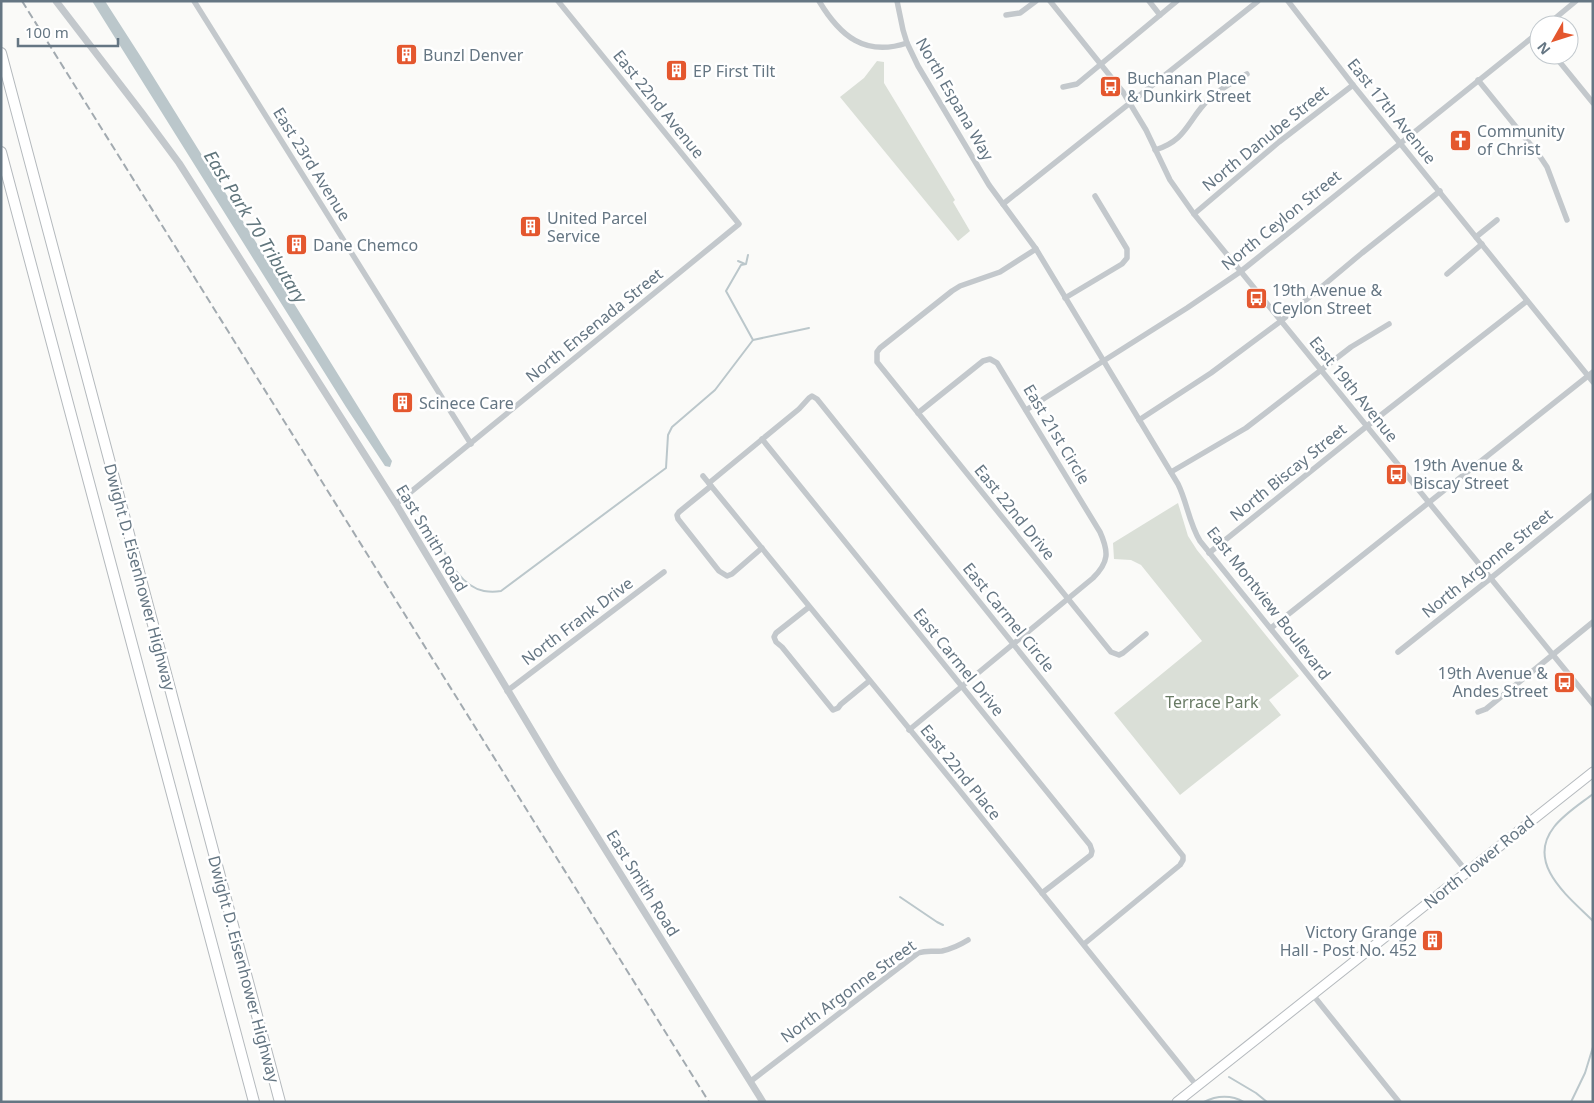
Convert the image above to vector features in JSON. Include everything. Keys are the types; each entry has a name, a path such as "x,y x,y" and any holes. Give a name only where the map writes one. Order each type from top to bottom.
{"highway":[{"name":"Dwight D. Eisenhower Highway","path":"1,52 280,1102"},
{"name":"Dwight D. Eisenhower Highway","path":"1,152 254,1102"}],"main road":[{"name":"North Tower Road","path":"1177,1102 1593,772"}],"street":[{"name":"East Smith Road","path":"56,1 179,164 396,504 555,770 763,1102"},
{"name":"East 23rd Avenue","path":"194,1 471,444"},
{"name":"East 22nd Avenue","path":"558,1 739,224"},
{"path":"819,1 832,21 858,42 884,49 907,44"},
{"name":"North Espana Way","path":"898,1 900,21 907,44 918,66 989,185 1003,204"},
{"path":"1006,15 1020,13 1036,1"},
{"name":"East 19th Avenue","path":"1050,1 1122,92 1170,180 1194,214 1593,704"},
{"path":"1149,1 1160,15"},
{"path":"1062,87 1077,84 1177,1"},
{"path":"1003,204 1258,1"},
{"name":"East 17th Avenue","path":"1288,1 1353,85 1527,301 1590,374 1593,382"},
{"path":"1559,15 1576,1"},
{"name":"North Ceylon Street","path":"1026,410 1104,362 1122,348 1187,308 1240,272 1400,142 1529,41"},
{"path":"1562,65 1593,103"},
{"path":"1155,150 1176,140 1190,126 1209,98 1222,88 1247,74"},
{"path":"1478,80 1539,154 1567,220"},
{"name":"North Danube Street","path":"1194,214 1279,142 1353,85"},
{"path":"1139,420 1212,373 1281,321 1362,252 1440,191"},
{"path":"1065,298 1122,264 1128,258 1127,249 1096,196"},
{"name":"East Montview Boulevard","path":"1003,204 1036,250 1171,472 1181,490 1194,530 1209,553 1467,872"},
{"path":"1476,237 1497,220"},
{"name":"North Ensenada Street","path":"396,504 739,224"},
{"path":"1447,274 1482,244"},
{"name":"East 22nd Drive","path":"1036,250 1000,272 952,290 882,345 877,352 877,362 1111,652 1115,654 1123,653 1146,634"},
{"name":"North Biscay Street","path":"1209,553 1527,301"},
{"path":"1171,472 1246,428 1351,347 1389,324"},
{"name":"East 21st Circle","path":"909,730 1068,599 1100,571 1106,558 1106,549 1100,532 997,363 990,359 983,361 918,413"},
{"path":"1271,628 1590,374"},
{"name":"East Carmel Circle","path":"762,548 732,574 727,576 719,571 678,519 677,515 812,396 1183,856 1183,862 1180,866 1084,944"},
{"name":"East Carmel Drive","path":"762,439 1090,845 1091,855 1042,893"},
{"name":"East 22nd Place","path":"703,476 1084,944 1197,1086"},
{"name":"North Argonne Street","path":"1398,652 1593,495"},
{"name":"North Frank Drive","path":"507,691 664,572"},
{"path":"809,607 776,633 774,637 776,642 833,710 838,708 869,681"},
{"path":"1478,712 1486,709 1593,622"},
{"name":"North Argonne Street","path":"751,1081 918,953 928,950 947,950 968,940"},
{"path":"1313,995 1399,1102"}],"green space":[{"path":"877,61 884,62 884,83 955,200 953,202 970,231 958,241 840,97 864,78"},
{"name":"Terrace Park","path":"1178,503 1188,536 1197,550 1299,676 1269,700 1281,715 1180,795 1114,713 1202,641 1141,565 1131,560 1114,559 1113,543"}],"shaded area":[{"path":"92,1 105,1 141,57 392,461 390,467 385,466 346,407"}],"waterway":[{"path":"439,542 457,572 469,584 484,591 501,591 666,468 668,435 672,427 715,390 753,340 726,291 741,265 746,264 748,255"},
{"path":"738,261 745,264"},
{"path":"753,340 809,328"},
{"path":"1593,794 1558,822 1546,841 1544,854 1547,867 1562,890 1593,921"},
{"path":"900,897 943,925"},
{"path":"1571,1102 1585,1073 1593,1047"},
{"path":"1229,1077 1267,1102"},
{"path":"1204,1102 1224,1097 1235,1098 1244,1102"}],"railway":[{"path":"22,1 709,1102"}],"place":[{"name":"Bunzl Denver","path":"407,55"},
{"name":"EP First Tilt","path":"677,71"},
{"name":"Buchanan Place & Dunkirk Street","path":"1111,87"},
{"name":"Community of Christ","path":"1461,140"},
{"name":"United Parcel Service","path":"531,227"},
{"name":"Dane Chemco","path":"297,245"},
{"name":"19th Avenue & Ceylon Street","path":"1256,299"},
{"name":"Scinece Care","path":"403,403"},
{"name":"19th Avenue & Biscay Street","path":"1397,474"},
{"name":"19th Avenue & Andes Street","path":"1564,682"},
{"name":"Victory Grange Hall - Post No. 452","path":"1433,941"}],"water label":[{"name":"East Park 70 Tributary","path":"255,227"}]}
